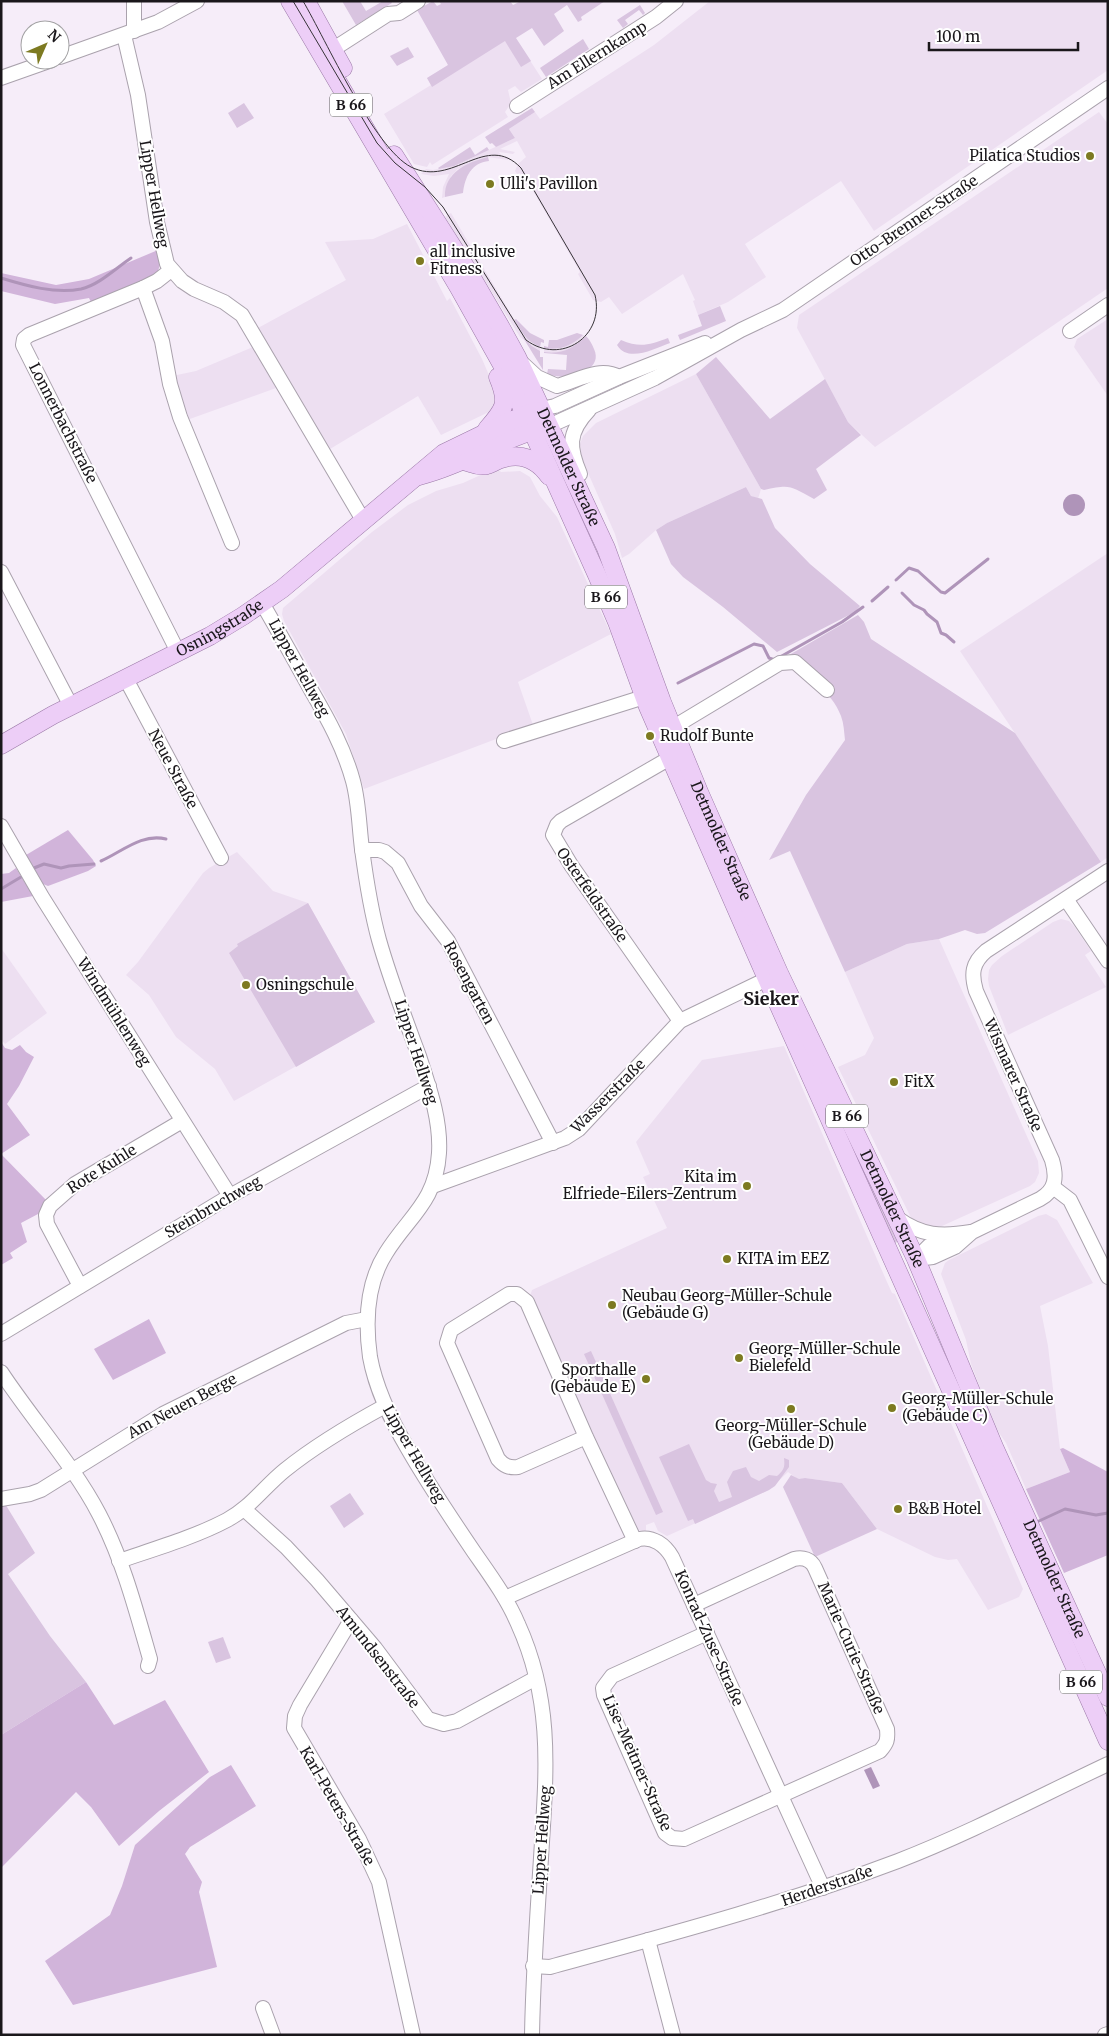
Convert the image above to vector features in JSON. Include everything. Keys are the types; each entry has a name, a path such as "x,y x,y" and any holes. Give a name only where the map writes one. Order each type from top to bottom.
{"main road":[{"name":"Detmolder Straße","path":"290,1 505,370 537,420 606,548 672,728 779,973 916,1259 994,1447 1039,1568 1103,1719 1108,1741"},
{"name":"Detmolder Straße","path":"306,1 332,50 397,160 468,271 517,357 559,488 617,622 644,697 767,980 895,1268 1039,1568 1108,1697"},
{"path":"463,295 466,313 498,376 505,396 502,411 484,433"},
{"name":"Osningstraße","path":"415,478 464,461 537,420"},
{"name":"Osningstraße","path":"1,745 71,706 218,631 262,603 289,584 444,453 484,433 537,420"},
{"path":"464,461 479,466 486,466 511,456 526,457 544,468 559,488"},
{"path":"895,1268 916,1259"}],"street":[{"name":"Lipper Hellweg","path":"134,1 129,33 159,236 171,270"},
{"path":"70,54 158,22 197,1"},
{"path":"332,50 388,14 399,13 418,1"},
{"name":"Am Ellernkamp","path":"517,106 656,17 676,1"},
{"path":"1,78 24,70"},
{"name":"Otto-Brenner-Straße","path":"537,420 591,407 655,378 741,330 777,313 1108,88"},
{"path":"171,270 194,289 224,302 242,315 363,520"},
{"name":"Lonnerbachstraße","path":"171,270 157,281 143,288 29,335 24,339 24,346 178,652"},
{"path":"143,288 162,340 170,384 180,417 232,543"},
{"path":"1070,331 1108,305"},
{"name":"Otto-Brenner-Straße","path":"537,420 555,406 619,376 741,330"},
{"name":"B 66","path":"517,357 537,377 557,386 603,372 619,376"},
{"path":"591,407 578,424 571,445 574,460 600,520 606,548"},
{"path":"1,572 71,706"},
{"name":"Lipper Hellweg","path":"262,603 339,742 357,796 362,850 379,939 429,1086 437,1119 439,1154 433,1186 427,1200 387,1250 379,1264 369,1294 367,1318 371,1362 385,1406 424,1477 506,1598 519,1626 536,1678 544,1718 547,1756 533,1966 532,2035"},
{"path":"672,728 780,662 795,662 827,690"},
{"name":"Neue Straße","path":"126,679 221,858"},
{"path":"504,741 644,697"},
{"name":"Osterfeldstraße","path":"670,758 561,821 553,835 571,865 680,1021"},
{"name":"Windmühlenweg","path":"1,826 42,897 230,1196"},
{"name":"Rosengarten","path":"362,850 385,852 398,863 421,906 448,941 553,1143"},
{"path":"1108,871 1066,898 1108,961"},
{"name":"Wismarer Straße","path":"1053,1187 1055,1174 1052,1160 976,991 973,980 975,962 986,951 1066,898"},
{"name":"Wasserstraße","path":"433,1186 553,1143 579,1129 680,1021 767,980"},
{"name":"Steinbruchweg","path":"1,1334 230,1196 429,1086"},
{"name":"Rote Kuhle","path":"80,1286 47,1224 46,1215 50,1206 66,1191 88,1175 182,1121"},
{"path":"916,1259 934,1257 955,1247 972,1232 1046,1196 1053,1187 1070,1200 1108,1277"},
{"path":"896,1218 916,1231 950,1236"},
{"path":"916,1259 929,1246 950,1236 972,1232"},
{"path":"506,1598 635,1541 522,1296 509,1294 451,1330 447,1343 498,1459 504,1465 510,1468 518,1467 586,1437"},
{"name":"Am Neuen Berge","path":"1,1499 30,1494 182,1404 346,1323 367,1318"},
{"path":"1,1372 71,1471 98,1513 120,1561 150,1659 148,1666"},
{"path":"120,1561 228,1520 244,1509 282,1472 306,1453 334,1434 385,1406"},
{"name":"Amundsenstraße","path":"244,1509 286,1546 351,1620 385,1661 428,1719 439,1724 457,1721 536,1678"},
{"name":"Konrad-Zuse-Straße","path":"635,1541 649,1539 665,1547 672,1556 823,1888"},
{"name":"Marie-Curie-Straße","path":"694,1605 794,1559 806,1559 815,1568 887,1729 888,1739 880,1751 780,1794"},
{"name":"Karl-Peters-Straße","path":"351,1620 300,1705 295,1716 294,1728 359,1839 379,1882 413,2035"},
{"name":"Lise-Meitner-Straße","path":"707,1633 612,1676 603,1688 604,1695 665,1833 672,1838 684,1839 780,1794"},
{"name":"Herderstraße","path":"533,1966 550,1967 756,1910 823,1888 928,1849 1108,1764"},
{"path":"648,1940 673,2035"},
{"path":"263,2008 273,2035"}],"shaded area":[{"path":"342,1 360,1 366,11 383,1 391,1 392,3 356,25"},
{"path":"433,1 437,6 441,4 439,1 510,1 513,5 521,1 605,1 581,17 582,20 578,22 567,5 554,14 564,31 544,46 532,28 516,38 531,61 521,67 505,41 432,87 427,78 448,65 417,10"},
{"path":"710,1 1108,1 1108,70 874,231 841,181 745,244 766,277 728,302 698,315 693,301 695,300 683,274 622,314 609,297 601,302 593,300 578,274 580,272 529,184 527,185 520,173 517,174 515,171 518,164 526,157 517,141 500,149 515,152 513,154 499,152 501,155 510,158 508,160 488,157 458,169 451,176 445,197 442,198 443,187 449,174 434,176 421,174 426,169 433,170 454,166 515,138 509,129 535,112 540,119 654,45"},
{"path":"640,5 645,13 643,15 639,10 625,20 628,24 623,28 617,20"},
{"path":"509,28 542,79 521,92 515,86 508,90 511,103 505,112 508,117 432,165 430,162 427,167 414,164 384,114 431,85 427,78"},
{"path":"583,39 589,49 546,77 540,68"},
{"path":"408,47 414,57 397,66 390,56"},
{"path":"244,103 254,118 237,128 228,113"},
{"path":"532,108 535,112 509,129 515,138 496,147 492,143 490,144 485,137"},
{"path":"1099,112 1108,124 1108,288 875,447 848,422 797,328 799,315"},
{"path":"470,147 475,155 487,147 489,150 454,166 438,168"},
{"path":"488,157 489,161 473,168 467,176 463,193 445,197 448,181 453,175 465,165"},
{"path":"451,213 521,331 532,343 540,347 540,351 520,337 445,217"},
{"path":"407,224 447,301 450,298 482,359 498,396 493,410 441,435 418,396 330,449 258,328 346,280 325,242 373,239"},
{"path":"158,250 160,262 156,275 91,302 89,298 55,304 1,291 1,273 56,285 89,279"},
{"path":"720,306 726,321 680,340 678,335 702,326 698,315"},
{"path":"516,319 530,333 544,340 544,343 541,342 540,347 525,336 514,320"},
{"path":"1108,319 1108,396 1074,347 1077,339"},
{"path":"577,333 583,335 570,345 555,349 544,348 544,346 548,347 549,340 557,340"},
{"path":"583,335 586,336 571,349 559,353 544,352 544,348 560,349"},
{"path":"522,336 540,351 540,357 543,357 543,370"},
{"path":"586,336 594,349 596,357 594,364 581,373 572,375 554,376 547,374 548,369 566,370 567,355 544,352 567,350"},
{"path":"668,338 670,343 642,353 628,353 617,345 621,340 644,345"},
{"path":"253,347 276,388 187,420 172,376 196,371"},
{"path":"716,357 770,419 825,379 848,422 861,435 816,469 827,490 814,499 790,487 761,489 696,374"},
{"path":"696,374 761,489 758,499 751,496 746,487 667,523 622,558 615,534 581,457 580,444 583,436 596,423"},
{"path":"496,468 501,472 520,471 530,477 540,496 557,517 611,634 518,682 533,725 364,789 346,734 284,621 283,608 372,532 408,505 436,491 463,483"},
{"path":"746,487 751,496 762,499 775,528 810,564 860,606 855,612 777,652 683,577 671,564 656,530 667,523"},
{"path":"1074,494 1082,497 1085,505 1082,513 1074,516 1066,513 1063,505 1066,497"},
{"path":"1108,553 1108,857 1101,862 960,651"},
{"path":"858,615 864,622 871,639 1015,733 1101,862 985,933 977,934 965,930 939,939 907,944 845,972 790,851 769,860 806,795 845,740 841,716 837,707 825,691 784,658"},
{"path":"68,830 96,866 88,871 48,886 43,884 26,855"},
{"name":"Osningschule","path":"237,852 273,891 308,903 375,1022 234,1101 215,1069 176,1037 149,995 126,975 138,962 203,873"},
{"path":"16,868 33,896 1,902 1,874 9,873"},
{"path":"308,903 375,1022 296,1067 229,953 238,946 237,944"},
{"path":"1061,919 1069,921 1074,926 1091,951 1085,955 1106,987 1008,1035 989,986 989,970 1002,956 1053,922"},
{"path":"939,939 1038,1161 1039,1173 1035,1182 1030,1186 942,1226 927,1227 912,1220 838,1067 865,1055 874,1038 845,972 907,944"},
{"path":"1,948 47,1013 5,1044 1,1039"},
{"path":"1,1042 5,1048 12,1050 20,1045 34,1057 7,1104 30,1135 1,1154"},
{"name":"Georg-Müller-Schule Bielefeld","path":"784,1046 887,1282 892,1293 895,1294 1023,1589 1019,1597 988,1610 957,1559 948,1560 935,1557 877,1529 842,1483 805,1478 799,1480 788,1472 769,1490 667,1536 658,1531 654,1522 646,1525 646,1532 636,1529 632,1525 530,1296 532,1290 667,1228 643,1177 650,1174 636,1142 702,1060"},
{"path":"840,1115 901,1240 895,1243 854,1152 836,1121"},
{"path":"1,1154 46,1200 39,1215 21,1223 27,1242 10,1253 13,1258 1,1265"},
{"path":"1046,1214 1057,1220 1093,1283 1040,1306 1048,1346 1060,1449 1070,1472 1026,1489 1006,1443 995,1427 971,1364 966,1340 941,1274 945,1263 949,1260 1038,1216"},
{"path":"149,1319 166,1353 113,1380 94,1349"},
{"path":"591,1351 663,1512 656,1515 584,1354"},
{"path":"689,1444 706,1480 717,1484 714,1491 719,1502 732,1497 727,1482 733,1471 746,1467 751,1477 759,1481 769,1475 777,1476 784,1468 784,1458 789,1460 789,1467 775,1486 769,1490 695,1524 693,1519 688,1521 659,1457"},
{"path":"1063,1448 1108,1472 1108,1555 1064,1573 1026,1489 1070,1472 1060,1449"},
{"path":"791,1475 799,1479 805,1478 842,1483 877,1529 815,1557 783,1487"},
{"path":"350,1493 364,1514 344,1528 330,1506"},
{"path":"1,1502 4,1502 35,1553 8,1574 50,1636 86,1682 1,1735"},
{"path":"223,1637 231,1658 216,1663 208,1642"},
{"path":"86,1682 114,1725 165,1700 209,1772 159,1811 119,1846 91,1807 76,1792 1,1868 1,1735"},
{"path":"231,1765 256,1806 190,1847 185,1854 202,1882 199,1892 217,1967 73,2005 45,1961 110,1915 122,1886 135,1845 210,1777"},
{"path":"871,1767 880,1786 873,1789 864,1770"}],"waterway":[{"path":"1,278 51,290 81,289 101,280 131,258"},
{"path":"896,580 909,568 918,571 941,592 945,593 988,559"},
{"path":"872,601 888,587"},
{"path":"902,593 914,605 924,610 937,622 941,633 954,642"},
{"path":"780,657 842,622 863,607"},
{"path":"678,683 754,644 763,646 769,658 775,660"},
{"path":"101,861 140,841 157,838 166,839"},
{"path":"34,868 44,864 61,868 94,864"},
{"path":"1,889 21,877"},
{"path":"1039,1521 1065,1509 1096,1515 1108,1513"}],"tram line":[{"path":"293,1 377,143 395,163 425,187 443,207 526,340 539,347 553,350 566,348 577,343 587,334 593,323 596,310 595,295 521,168 508,158 495,155 482,157 441,171 426,172 411,167 397,156 382,139 367,116 303,1"}],"place":[{"name":"Pilatica Studios","path":"1090,156"},
{"name":"Ulli's Pavillon","path":"490,184"},
{"name":"all inclusive Fitness","path":"420,261"},
{"name":"Rudolf Bunte","path":"650,736"},
{"name":"Osningschule","path":"246,985"},
{"name":"FitX","path":"894,1082"},
{"name":"Kita im Elfriede-Eilers-Zentrum","path":"747,1186"},
{"name":"KITA im EEZ","path":"727,1259"},
{"name":"Neubau Georg-Müller-Schule (Gebäude G)","path":"612,1305"},
{"name":"Georg-Müller-Schule Bielefeld","path":"739,1358"},
{"name":"Sporthalle (Gebäude E)","path":"646,1379"},
{"name":"Georg-Müller-Schule (Gebäude C)","path":"892,1408"},
{"name":"Georg-Müller-Schule (Gebäude D)","path":"791,1409"},
{"name":"B&B Hotel","path":"898,1509"}],"district":[{"name":"Sieker","path":"771,999"}]}
